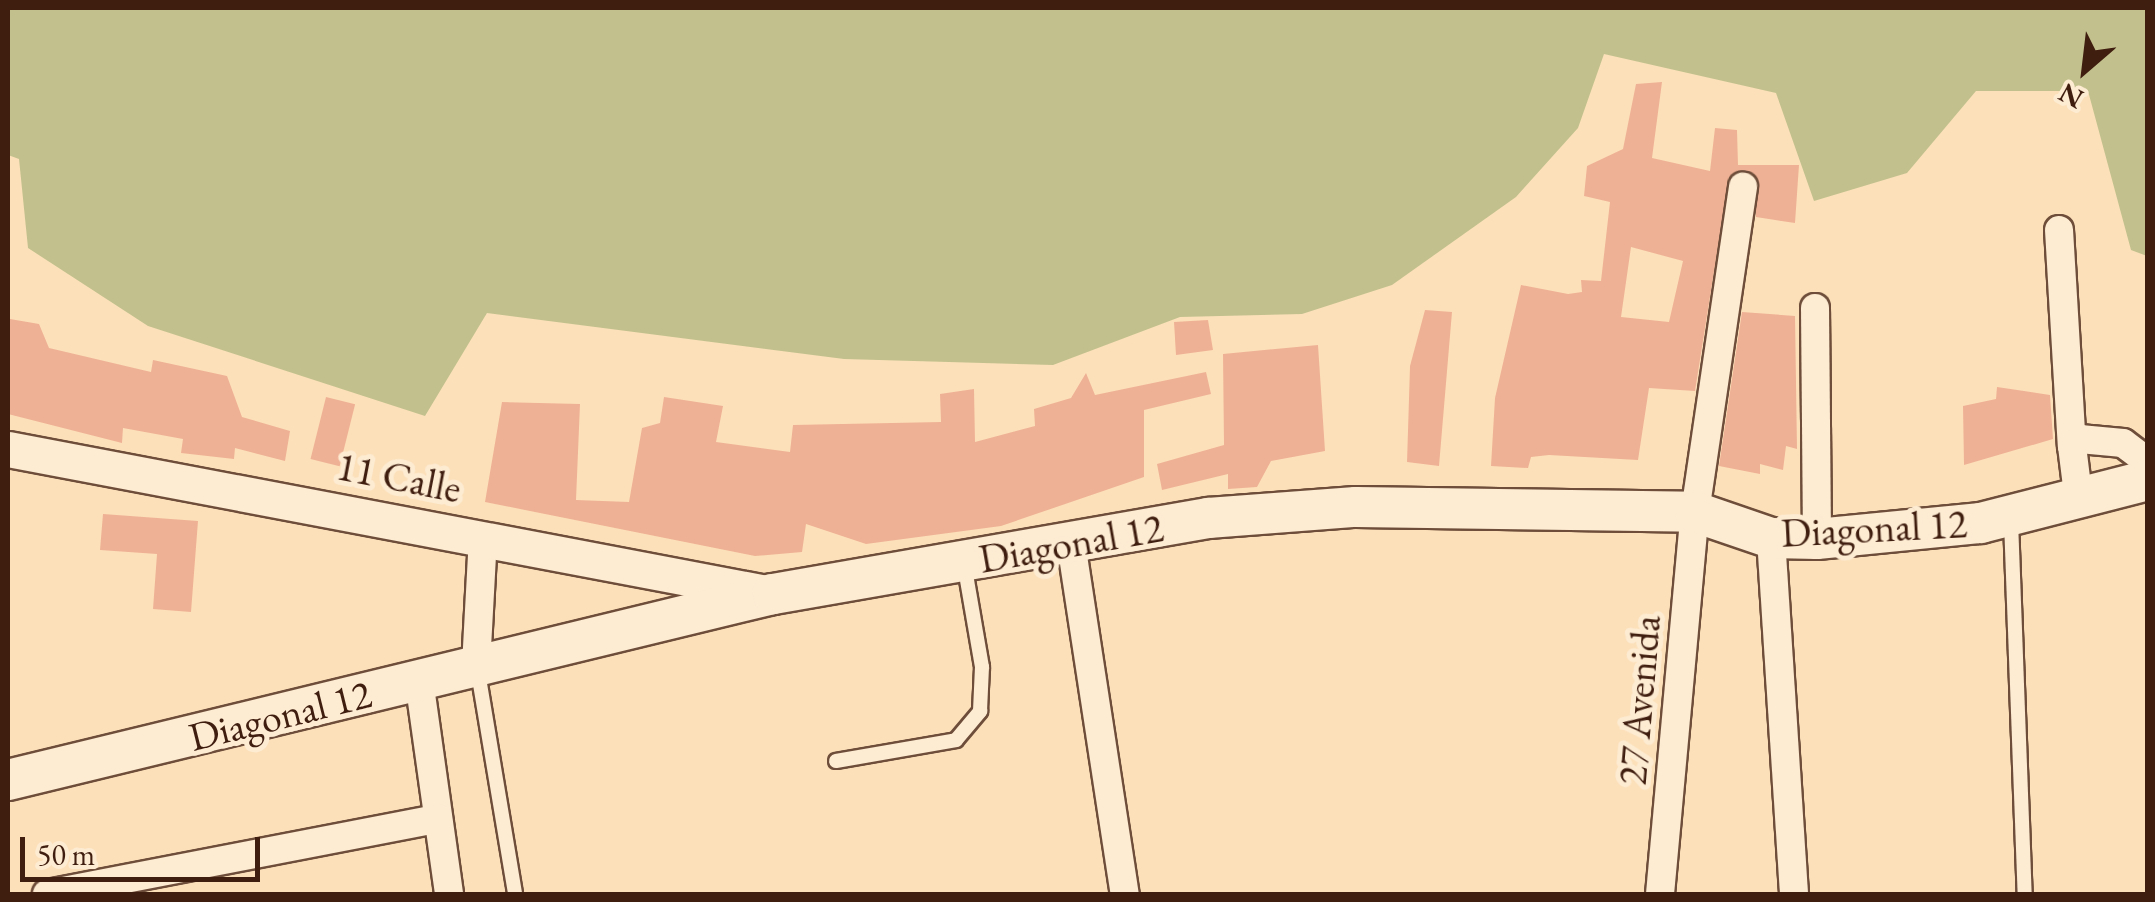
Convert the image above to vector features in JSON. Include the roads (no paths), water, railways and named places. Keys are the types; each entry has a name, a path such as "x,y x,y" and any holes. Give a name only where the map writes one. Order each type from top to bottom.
{"main road":[{"name":"Diagonal 12","path":"8,780 773,594 1282,509 1695,512 1771,538 1817,539 2010,516 2078,494 2148,480"}],"street":[{"name":"27 Avenida","path":"1660,894 1695,512 1743,186"},
{"path":"2059,230 2078,494"},
{"path":"1814,308 1817,539"},
{"path":"2072,446 2080,439 2123,443 2148,462"},
{"name":"11 Calle","path":"8,449 773,594"},
{"path":"476,666 484,537"},
{"path":"1771,538 1794,894"},
{"path":"1071,543 1125,894"},
{"path":"419,680 449,894"},
{"path":"46,894 438,819"}],"lane":[{"path":"2010,516 2025,894"},
{"path":"836,761 956,740 980,711 982,667 964,562"},
{"path":"476,666 515,894"}]}
